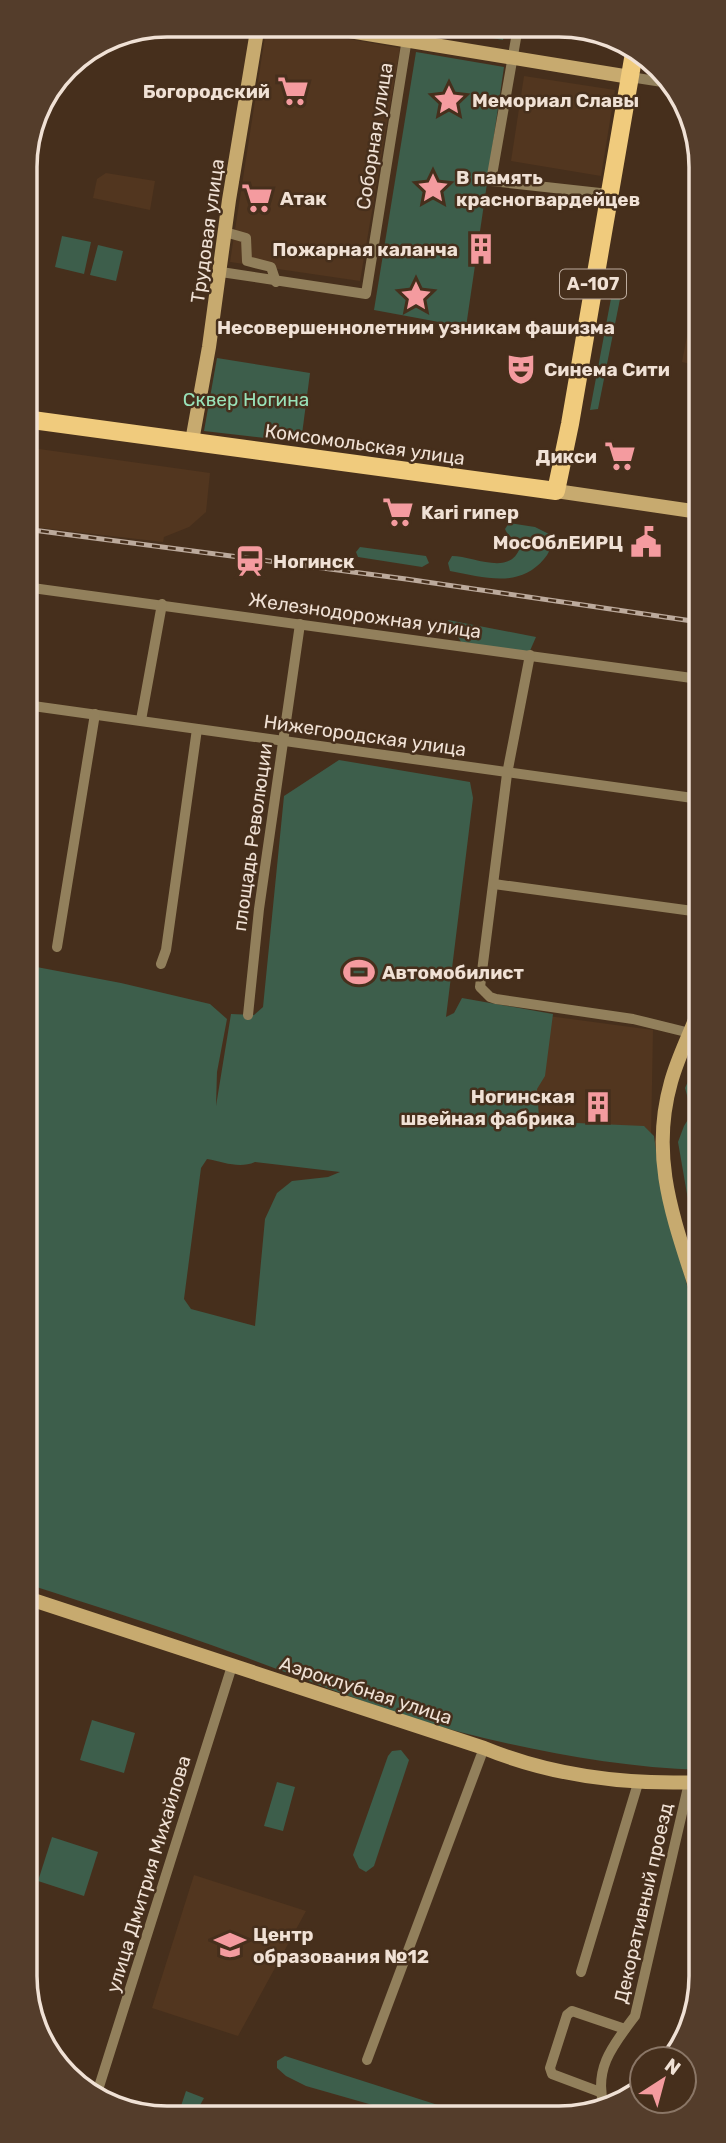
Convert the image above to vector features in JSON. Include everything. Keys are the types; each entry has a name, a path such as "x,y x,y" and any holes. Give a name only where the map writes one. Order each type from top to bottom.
{"main road":[{"name":"А-107","path":"556,491 633,60"},
{"name":"Комсомольская улица","path":"37,421 556,491"}],"street":[{"name":"Трудовая улица","path":"192,441 221,272 256,37"},
{"name":"Соборная улица","path":"276,282 366,294 407,37"},
{"path":"425,37 512,58 656,81"},
{"path":"516,37 491,181 609,194"},
{"path":"221,272 276,282 271,267 247,261 246,238 225,232"},
{"name":"Комсомольская улица","path":"556,491 689,511"},
{"name":"Железнодорожная улица","path":"37,588 689,677"},
{"path":"141,720 162,604"},
{"name":"площадь Революции","path":"248,1015 259,909 300,624"},
{"path":"530,655 508,774 479,981 484,992 496,999 633,1019 689,1033"},
{"name":"Нижегородская улица","path":"37,706 689,798"},
{"path":"57,947 95,714"},
{"path":"161,964 166,950 197,729"},
{"path":"494,884 689,911"},
{"path":"689,1035 674,1069 665,1106 662,1134 662,1163 670,1202 689,1265"},
{"name":"Аэроклубная улица","path":"37,1601 484,1748 518,1762 560,1772 689,1783"},
{"name":"улица Дмитрия Михайлова","path":"99,2086 232,1666"},
{"path":"367,2060 484,1748"},
{"path":"581,1972 639,1780"},
{"name":"Декоративный проезд","path":"602,2099 600,2092 605,2060 614,2041 635,2016 689,1806"},
{"path":"600,2092 552,2074 550,2068 567,2015 572,2011 625,2029"}],"shaded area":[{"path":"265,37 337,37 400,48 360,281 230,262"},
{"path":"524,76 615,90 601,176 511,161"},
{"path":"106,173 155,181 150,210 93,198 97,179"},
{"path":"689,325 689,364 682,362"},
{"path":"37,449 210,473 206,512 189,527 164,537 163,542 37,527"},
{"path":"541,1015 653,1030 651,1137 531,1127"},
{"name":"Центр образования №12","path":"194,1875 306,1911 238,2036 152,2008"}],"green space":[{"path":"416,52 504,67 466,327 374,310"},
{"path":"62,236 91,242 84,274 55,267"},
{"path":"98,245 123,251 116,281 90,275"},
{"path":"616,272 625,274 598,409 590,410"},
{"name":"Сквер Ногина","path":"217,358 310,373 301,442 204,431"},
{"path":"509,523 535,527 549,534 549,550 534,568 512,578 488,578 450,571 448,563 452,556 490,563 509,561 520,547 505,529"},
{"path":"360,547 426,556 429,563 422,567 358,557 356,552"},
{"path":"448,620 536,637 529,653 461,642"},
{"path":"339,760 470,782 473,798 446,1017 454,1013 462,998 553,1014 545,1076 537,1089 539,1117 554,1122 644,1126 654,1136 661,1187 689,1293 689,1769 640,1766 579,1757 460,1732 348,1696 186,1636 37,1587 37,967 210,1004 227,1019 217,1072 216,1106 231,1014 254,1015 263,1007 284,796","holes":["207,1159 237,1165 255,1162 340,1172 328,1177 292,1181 277,1193 265,1219 255,1326 191,1309 184,1299 201,1168"]},
{"path":"689,1079 689,1102 685,1088"},
{"path":"689,1118 689,1202 678,1142"},
{"path":"92,1720 135,1733 124,1773 80,1760"},
{"path":"401,1750 409,1760 374,1866 366,1872 359,1868 353,1855 388,1756 392,1751"},
{"path":"277,1782 295,1787 283,1831 264,1826"},
{"path":"52,1837 98,1852 84,1896 38,1881"},
{"path":"285,2056 441,2106 376,2106 306,2086 286,2076 277,2068 277,2061"},
{"path":"186,2091 204,2098 200,2106 181,2106"}],"railway":[{"path":"37,531 406,579 689,621"}],"place":[{"name":"Богородский","path":"293,91"},
{"name":"Мемориал Славы","path":"449,100"},
{"name":"В память красногвардейцев","path":"433,188"},
{"name":"Атак","path":"257,198"},
{"name":"Пожарная каланча","path":"481,249"},
{"name":"Несовершеннолетним узникам фашизма","path":"416,296"},
{"name":"Синема Сити","path":"521,369"},
{"name":"Дикси","path":"620,456"},
{"name":"Kari гипер","path":"398,512"},
{"name":"МосОблЕИРЦ","path":"646,542"},
{"name":"Ногинск","path":"250,561"},
{"name":"Автомобилист","path":"359,972"},
{"name":"Ногинская швейная фабрика","path":"598,1107"},
{"name":"Центр образования №12","path":"230,1945"}]}
